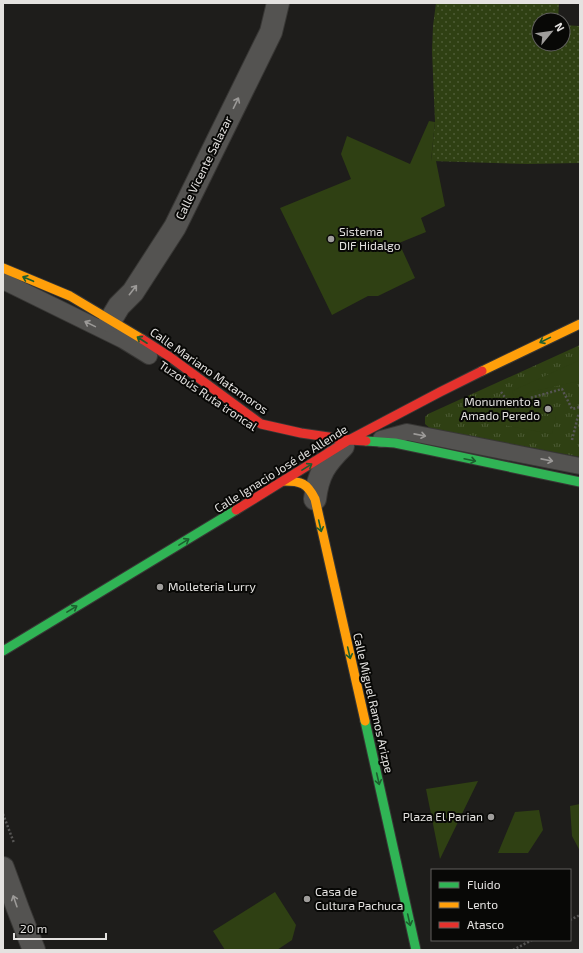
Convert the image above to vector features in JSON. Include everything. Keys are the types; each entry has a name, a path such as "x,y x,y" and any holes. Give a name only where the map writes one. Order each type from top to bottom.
{"street":[{"name":"Calle Vicente Salazar","path":"110,321 119,306 133,292 175,227 271,32 278,3"},
{"name":"Calle Mariano Matamoros","path":"3,268 70,296 110,321 128,330 170,357 261,424 322,436 348,445 395,443 580,482"},
{"name":"Calle Ignacio José de Allende","path":"3,651 284,481 348,445 378,425 481,372 580,324"},
{"path":"315,499 317,482 324,468 333,456 348,445"},
{"name":"Calle Miguel Ramos Arizpe","path":"284,481 300,481 309,488 315,499 416,950"},
{"path":"3,868 34,950"}],"lane":[{"name":"Tuzobús Ruta troncal","path":"3,281 123,340 162,364 257,431 301,439 347,432 404,418 580,336"},
{"path":"3,643 303,456 407,432 580,466"}],"path":[{"path":"500,389 507,400 516,407 526,404 530,398 562,389 572,408 580,407"},
{"path":"572,440 575,425 580,414"},
{"path":"571,920 580,915"},
{"path":"513,950 530,941"}],"green space":[{"path":"436,3 559,3 558,12 531,12 531,52 571,52 571,25 580,26 580,163 528,164 431,161 435,122 432,51"},
{"path":"429,121 435,122 431,161 436,161 445,206 421,218 426,232 399,243 415,278 378,296 368,296 332,315 280,208 351,179 341,154 347,136 410,164"},
{"path":"580,345 580,457 431,429 425,424 425,417 428,414"},
{"path":"580,360 580,381 529,392 525,397 519,399 514,396 512,391"},
{"path":"497,401 507,411 512,413 540,408 541,416 556,416 552,434 476,420 476,410"},
{"path":"478,781 440,859 426,789"},
{"path":"580,804 580,851 572,836 570,806"},
{"path":"539,810 543,830 528,853 498,853 515,812"},
{"path":"275,892 296,925 292,940 277,950 225,950 213,931"}],"traffic: fast":[{"path":"366,441 395,443 580,482"},
{"path":"3,651 236,510"},
{"path":"365,721 416,950"}],"traffic: slow":[{"path":"3,268 70,296 142,339"},
{"path":"482,371 580,324"},
{"path":"284,481 299,482 303,484 309,489 315,499 365,721"}],"traffic: jam":[{"path":"142,339 170,357 261,424 301,433 366,441"},
{"path":"236,510 349,440 482,371"}],"place":[{"name":"Sistema DIF Hidalgo","path":"331,239"},
{"name":"Monumento a Amado Peredo","path":"548,409"},
{"name":"Molleteria Lurry","path":"160,587"},
{"name":"Plaza El Parian","path":"491,817"},
{"name":"Casa de Cultura Pachuca","path":"307,899"}]}
